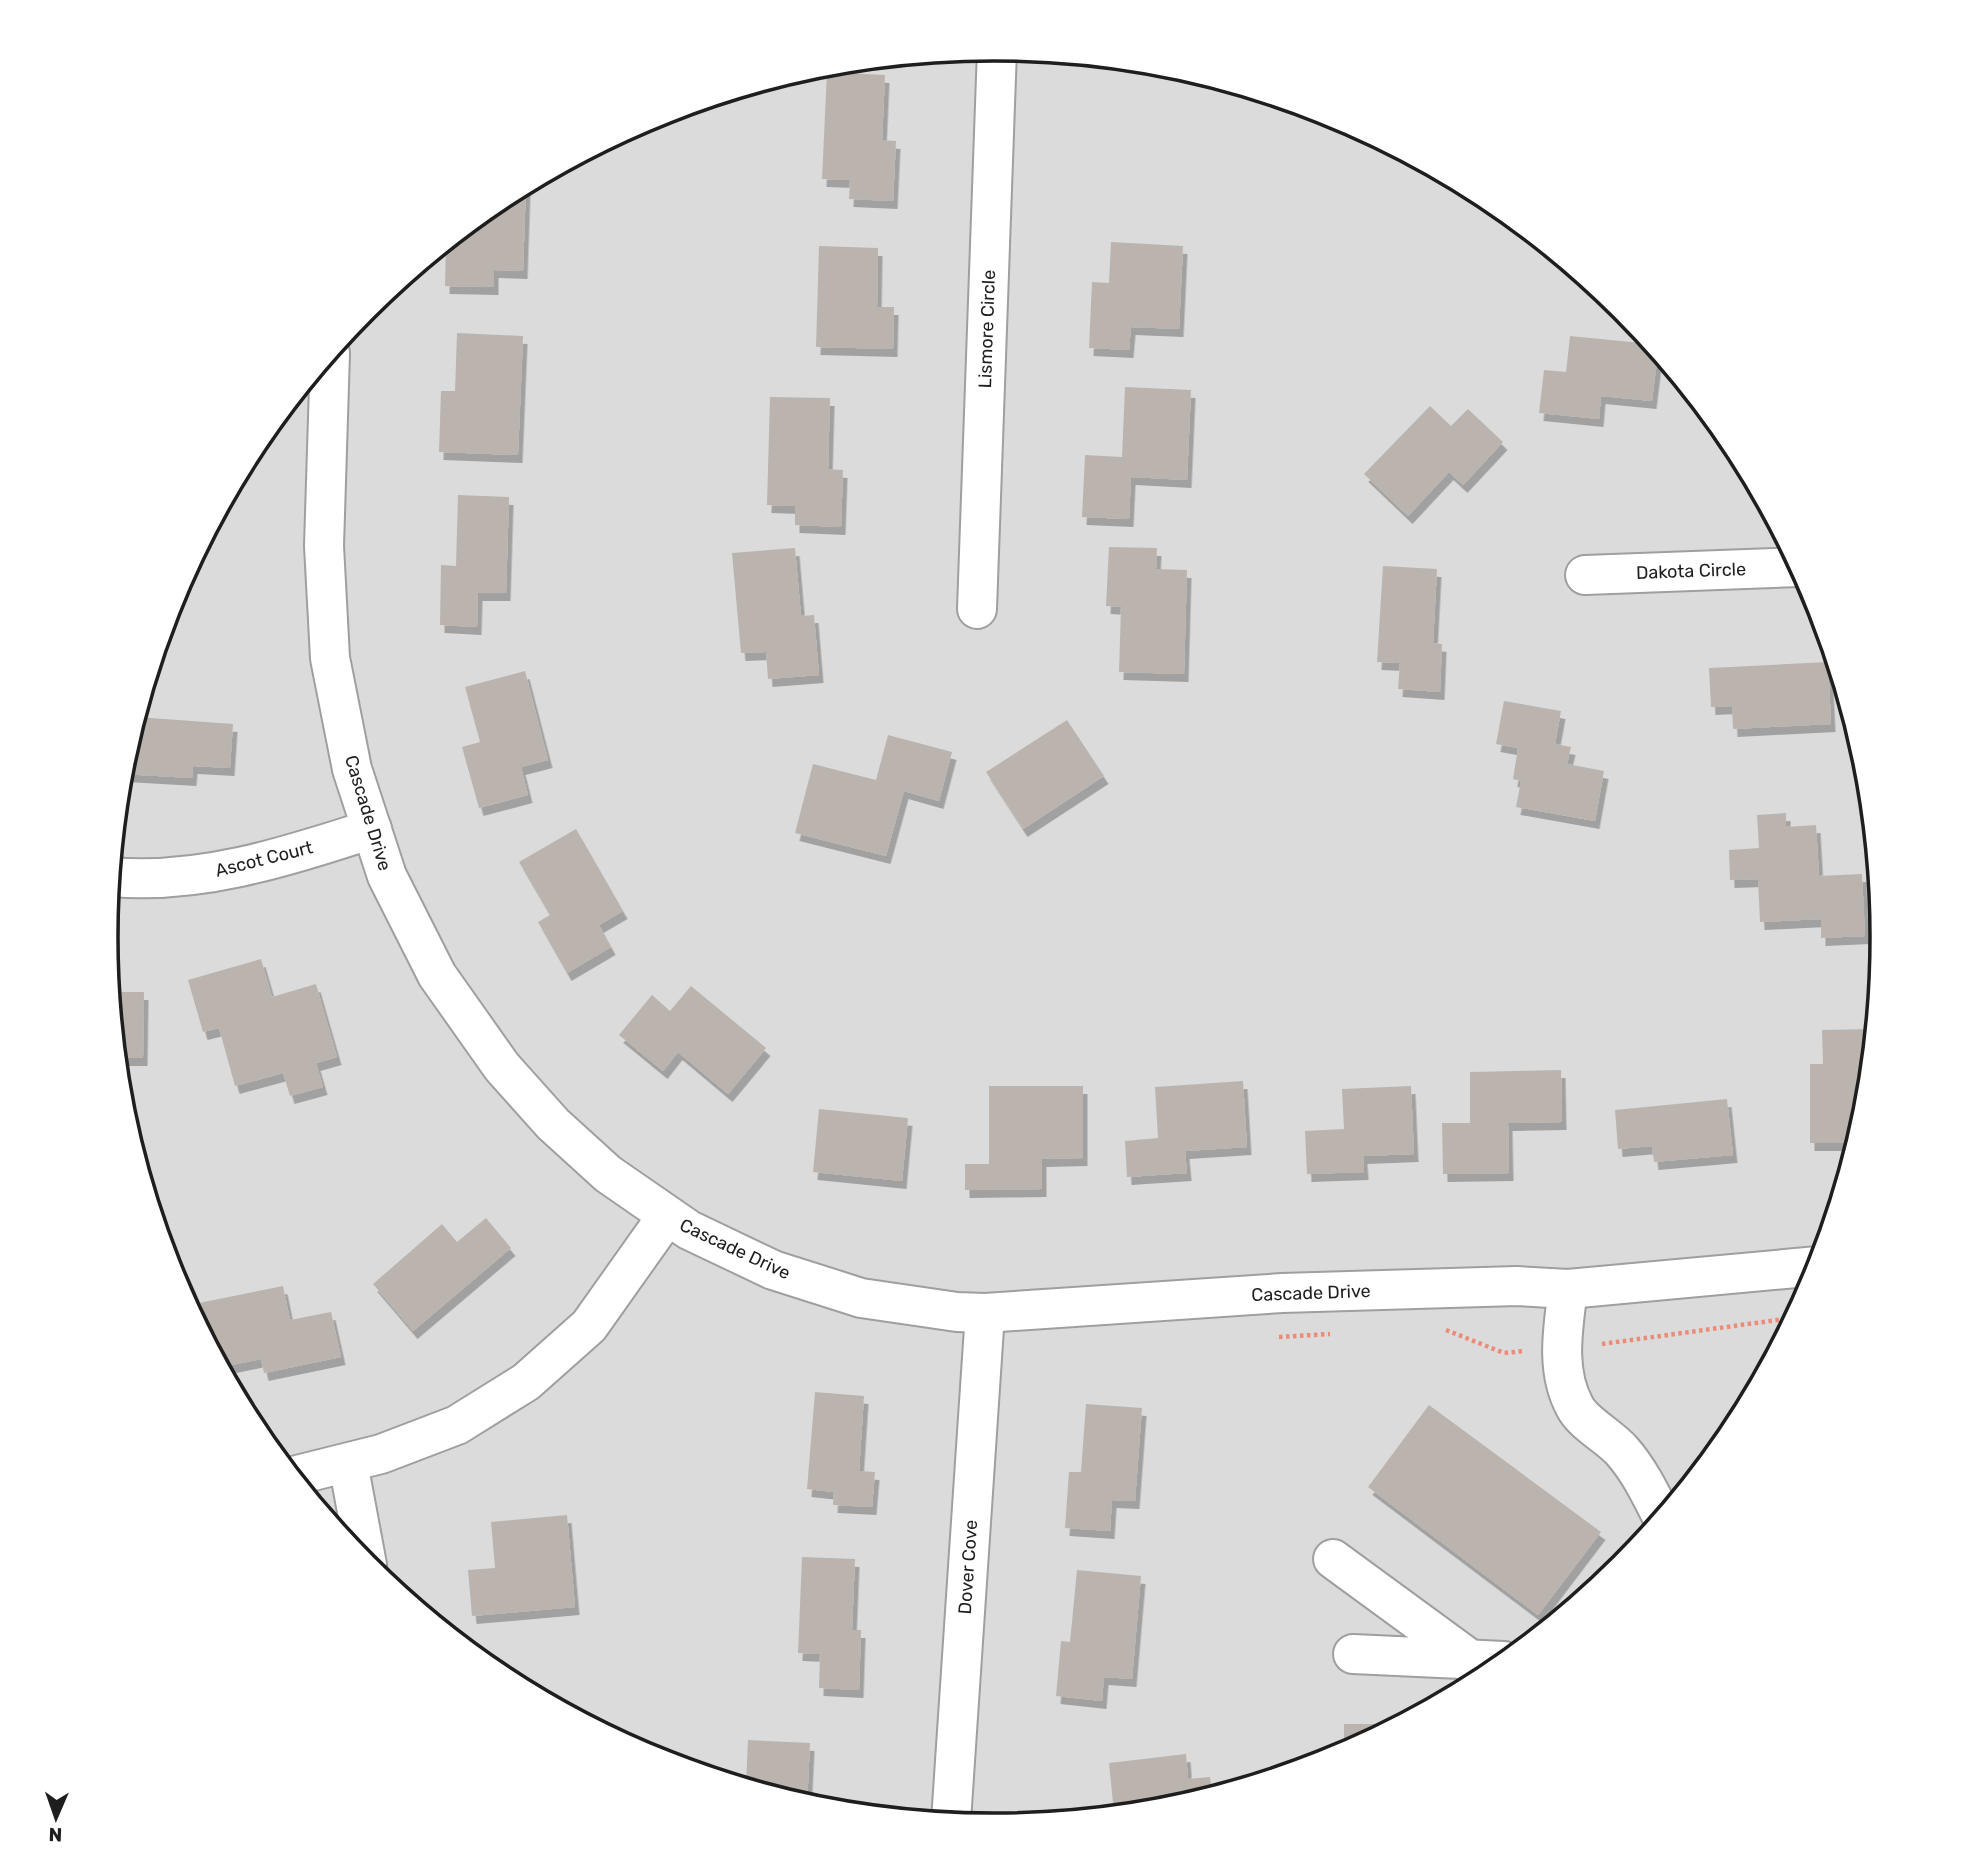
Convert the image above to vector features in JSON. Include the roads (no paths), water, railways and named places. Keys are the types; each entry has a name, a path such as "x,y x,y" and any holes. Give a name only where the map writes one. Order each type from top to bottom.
{"street":[{"name":"Lismore Circle","path":"977,608 997,61"},
{"name":"Cascade Drive","path":"330,368 324,546 331,658 352,769 387,876 437,975 502,1068 553,1124 608,1174 688,1230 773,1270 861,1298 957,1312 985,1313 1282,1293 1517,1286 1568,1289 1805,1267"},
{"name":"Dakota Circle","path":"1585,575 1787,567"},
{"name":"Ascot Court","path":"120,878 220,872 306,850 372,829"},
{"path":"302,1474 381,1454 457,1424 526,1382 589,1326 667,1216"},
{"path":"1568,1289 1562,1370 1575,1408 1623,1452 1657,1508"},
{"name":"Dover Cove","path":"952,1812 985,1313"},
{"path":"348,1463 363,1543"},
{"path":"1333,1559 1487,1661"},
{"path":"1353,1654 1487,1661"}]}
